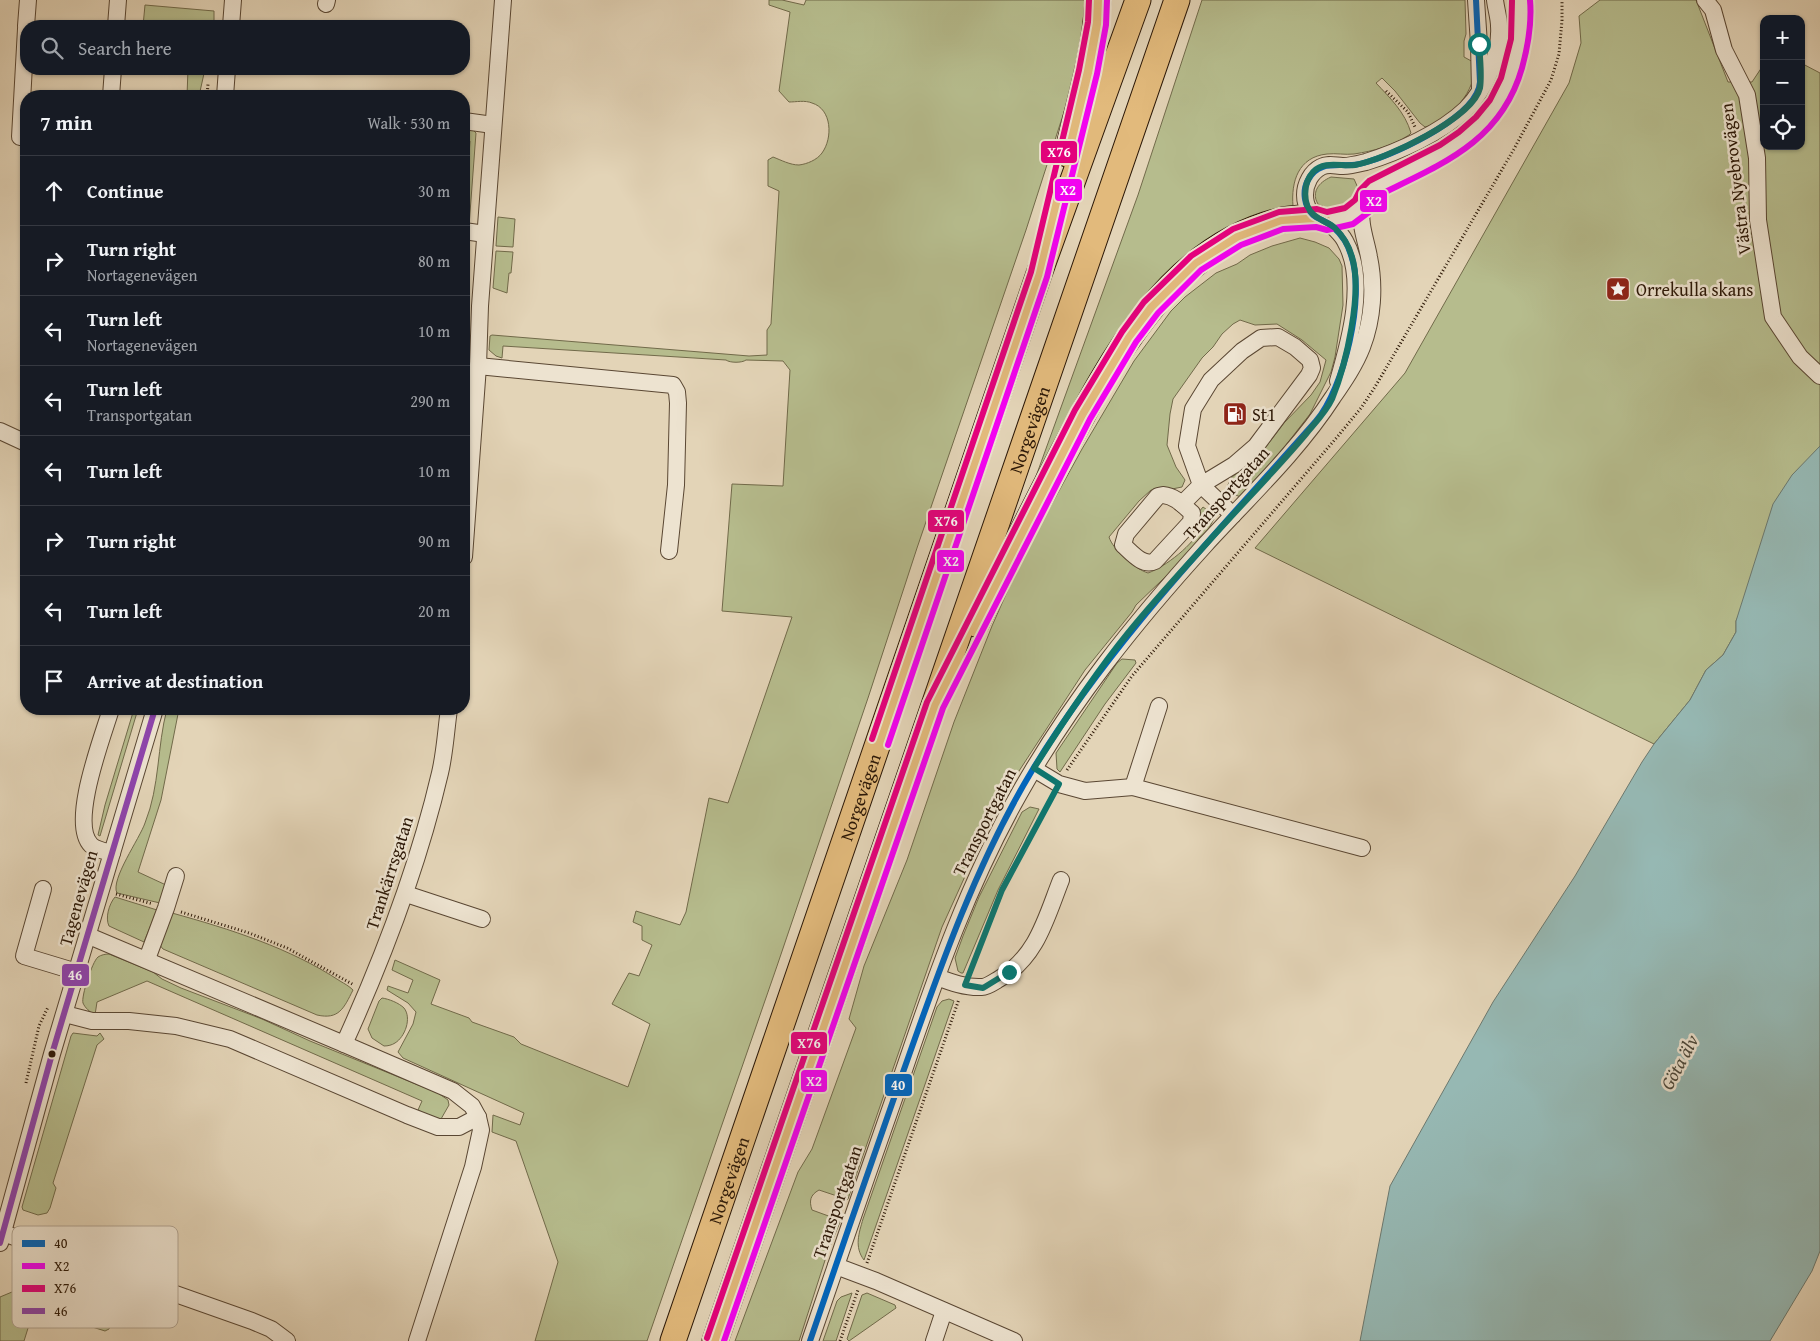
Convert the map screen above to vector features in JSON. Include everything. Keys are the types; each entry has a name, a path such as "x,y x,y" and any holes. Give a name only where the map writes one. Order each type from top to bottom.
{"highway":[{"path":"1039,274 1088,72 1097,23 1098,0"},
{"name":"Norgevägen","path":"673,1341 1039,274 1138,0"},
{"name":"Norgevägen","path":"714,1341 1177,0"},
{"path":"935,704 1082,415 1129,337 1151,307 1196,262 1237,237 1281,220 1322,220"}],"street":[{"path":"27,20 28,0"},
{"path":"116,20 118,0"},
{"path":"226,0 233,0 231,20"},
{"path":"470,475 485,234 503,0"},
{"path":"1476,0 1480,89"},
{"path":"1421,139 1448,123 1466,108 1490,72 1497,49 1500,27 1495,0"},
{"path":"1322,220 1349,216 1362,206 1367,195 1374,188 1442,155 1465,140 1480,126 1495,107 1508,85 1515,63 1520,36 1520,0"},
{"name":"Västra Nyebrovägen","path":"1705,0 1713,10 1724,50 1746,95 1757,158 1758,220 1773,317 1800,357 1820,376"},
{"path":"23,75 23,90"},
{"path":"111,90 113,75"},
{"path":"226,90 227,75"},
{"path":"470,122 493,125"},
{"name":"Transportgatan","path":"1332,400 1348,341 1354,312 1356,284 1352,258 1345,239 1310,212 1305,202 1307,183 1314,171 1323,166 1356,165 1368,162 1421,139"},
{"name":"Transportgatan","path":"810,1341 954,931 983,863 1034,768 1080,698 1128,634 1326,410 1359,354 1370,315 1373,285 1369,255 1360,216 1362,206"},
{"path":"470,233 485,234"},
{"path":"1182,504 1201,485 1234,465 1256,446 1309,376 1312,368 1310,360 1295,347 1278,337 1261,338 1242,351 1211,380 1193,409 1187,446 1201,485 1232,515"},
{"path":"478,366 673,385 677,392 678,403 676,484 669,551"},
{"path":"0,431 20,440"},
{"path":"1133,787 1159,706"},
{"path":"109,715 85,797 83,824 90,844 100,850 112,853"},
{"name":"Tagenevägen","path":"1,1238 153,715"},
{"name":"Trankärrsgatan","path":"344,1044 368,992 414,870 441,771 448,715"},
{"path":"1034,768 1059,784 1085,791 1133,787 1362,848"},
{"path":"146,959 176,876"},
{"path":"937,976 955,983 983,988 1009,972 1032,949 1046,920 1061,880"},
{"path":"43,889 24,956 77,972"},
{"path":"406,894 482,918"},
{"path":"88,936 146,959 453,1091 472,1106 478,1117 481,1130 473,1167 417,1341"},
{"path":"65,1014 92,1021 130,1021 176,1026 230,1039 407,1116 438,1127 459,1127 478,1117"},
{"path":"836,1266 944,1311 979,1334 1014,1341"},
{"path":"178,1297 252,1321 271,1330 287,1341"},
{"path":"934,1341 944,1311"}],"path":[{"path":"840,1341 954,1011 1002,890 1059,784 1132,676 1338,436 1376,387 1514,149 1551,80 1559,54 1562,0"},
{"path":"1386,91 1408,112 1421,139"},
{"path":"102,890 249,933 287,948 368,992"}],"green space":[{"path":"769,0 782,0 804,5 806,0 1088,0 1073,84 1026,230 777,966 647,1341 535,1341 558,1262 516,1141 492,1132 493,1115 520,1125 524,1113 403,1058 398,1052 413,1024 416,1012 408,1003 387,990 388,986 408,993 413,980 392,970 395,960 440,980 431,1004 469,1018 472,1022 514,1037 521,1044 628,1087 650,1024 612,1004 629,973 639,976 652,945 642,940 642,926 633,922 636,911 680,925 686,912 709,798 728,803 792,617 722,611 732,484 783,486 790,370 783,361 746,360 733,362 726,360 503,346 502,358 489,350 490,336 749,356 767,355 767,330 771,324 779,191 768,186 768,160 773,157 799,165 812,161 826,147 829,132 827,118 819,106 806,102 789,102 779,91 790,12 769,5"},
{"path":"1202,0 1465,0 1466,34 1464,57 1475,63 1472,84 1467,94 1452,112 1444,119 1425,127 1382,78 1376,83 1401,112 1411,133 1396,142 1376,150 1354,154 1327,154 1309,160 1298,172 1295,180 1293,206 1218,239 1035,479 1138,195"},
{"path":"1600,0 1696,0 1728,82 1752,82 1760,70 1760,150 1805,150 1805,65 1820,73 1820,446 1736,621 1736,632 1723,655 1706,670 1690,700 1654,744 1255,548 1405,373 1569,83 1581,43 1579,16"},
{"path":"145,5 214,11 214,20 144,20"},
{"path":"188,75 204,75 200,90 187,90"},
{"path":"470,130 476,133 470,213"},
{"path":"1331,177 1354,179 1358,188 1347,205 1342,210 1335,212 1322,208 1317,203 1315,196 1322,183"},
{"path":"498,217 515,219 513,247 496,246"},
{"path":"1300,238 1329,248 1339,259 1342,266 1343,305 1335,357 1331,372 1310,414 1241,497 1230,493 1228,485 1231,478 1256,460 1284,423 1311,395 1320,382 1326,360 1302,340 1277,324 1255,325 1240,320 1222,334 1202,358 1173,399 1167,445 1176,467 1185,480 1182,487 1167,490 1151,490 1139,501 1109,537 1115,548 1125,558 1137,568 1148,573 1171,560 1193,541 1201,527 1198,513 1203,507 1210,512 1214,519 1206,533 1200,537 1186,557 1136,605 1085,670 1019,771 986,830 942,927 848,1199 846,1201 842,1200 840,1197 819,1190 811,1198 812,1210 840,1222 828,1251 799,1341 735,1341 798,1172 812,1149 856,1028 849,1019 864,966 907,860 954,722 992,626 1022,558 1082,449 1134,361 1171,311 1185,297 1216,273 1237,264 1250,255"},
{"path":"496,251 513,252 507,293 493,288"},
{"path":"1122,659 1135,660 1136,663 1105,704 1060,772 1057,769 1056,753 1117,663"},
{"path":"132,715 136,715 100,836 98,835"},
{"path":"166,715 178,715 161,800 138,872 166,885 160,903 117,893 116,887 121,869 142,830 150,809"},
{"path":"1030,807 1039,809 998,890 963,973 961,973 958,971 955,958 979,897 1022,812"},
{"path":"115,897 157,910 144,942 109,926 107,919 108,911"},
{"path":"172,913 237,933 280,949 321,969 353,990 347,1002 336,1014 331,1016 317,1015 163,949 159,944"},
{"path":"109,954 153,972 162,979 181,988 262,1019 310,1041 438,1093 448,1100 449,1105 441,1119 429,1116 418,1110 422,1101 147,981 97,1002 95,1015 83,1003 85,987 98,957"},
{"path":"382,998 402,1006 407,1017 406,1027 399,1040 394,1044 385,1046 372,1038 368,1029"},
{"path":"949,999 954,1001 864,1260 858,1245 863,1219 937,1007 942,1001"},
{"path":"73,1033 97,1036 100,1033 104,1039 97,1045 53,1183 56,1188 50,1208 47,1213 38,1215 23,1210 22,1207"},
{"path":"12,1292 12,1328 28,1328 24,1341 0,1341 0,1297"},
{"path":"852,1293 836,1341 823,1341 837,1301 841,1297"},
{"path":"867,1293 895,1305 896,1308 849,1341 847,1339 862,1295"},
{"path":"96,1328 109,1328 105,1331"}],"water":[{"name":"Göta älv","path":"1820,446 1820,1251 1812,1271 1770,1341 1360,1341 1390,1186 1493,1002 1575,876 1642,762 1654,744 1690,700 1706,670 1723,655 1736,632 1736,621 1773,504 1792,475"}],"transit line":[{"name":"X76","path":"872,739 1031,272 1079,70 1088,22 1089,0"},
{"name":"X2","path":"888,745 1047,277 1097,74 1106,25 1107,0"},
{"name":"40","path":"810,1341 889,1111 944,959 976,881 1012,806 1063,722 1096,676 1167,589 1316,421 1335,387 1350,341 1356,294 1355,273 1350,251 1341,236 1331,225 1313,215 1310,211 1306,203 1306,184 1312,174 1322,167 1359,164 1399,150 1435,131 1452,120 1466,107 1476,95 1480,82 1476,0"},
{"name":"X2","path":"724,1341 943,708 1090,419 1136,342 1158,313 1201,270 1241,245 1283,229 1316,227 1327,230 1353,224 1369,212 1374,200 1379,195 1446,161 1484,133 1500,115 1512,93 1522,68 1529,34 1530,0"},
{"name":"X76","path":"707,1338 927,702 1075,410 1122,332 1144,302 1191,256 1233,229 1279,212 1317,209 1327,212 1345,208 1355,200 1360,190 1369,181 1440,145 1476,117 1490,100 1501,78 1511,39 1512,1"},
{"name":"46","path":"0,1243 52,1054 153,715"}],"place":[{"name":"Orrekulla skans","path":"1618,289"},
{"name":"St1","path":"1235,414"}],"route":[{"path":"1009,972 983,988 965,985 1002,890 1059,784 1034,768 1080,698 1128,634 1166,588 1300,441 1332,400 1354,312 1356,284 1352,258 1345,239 1327,221 1317,218 1310,212 1305,202 1307,183 1314,171 1323,166 1356,165 1368,162 1421,139 1448,123 1466,108 1480,89 1479,44"}]}
